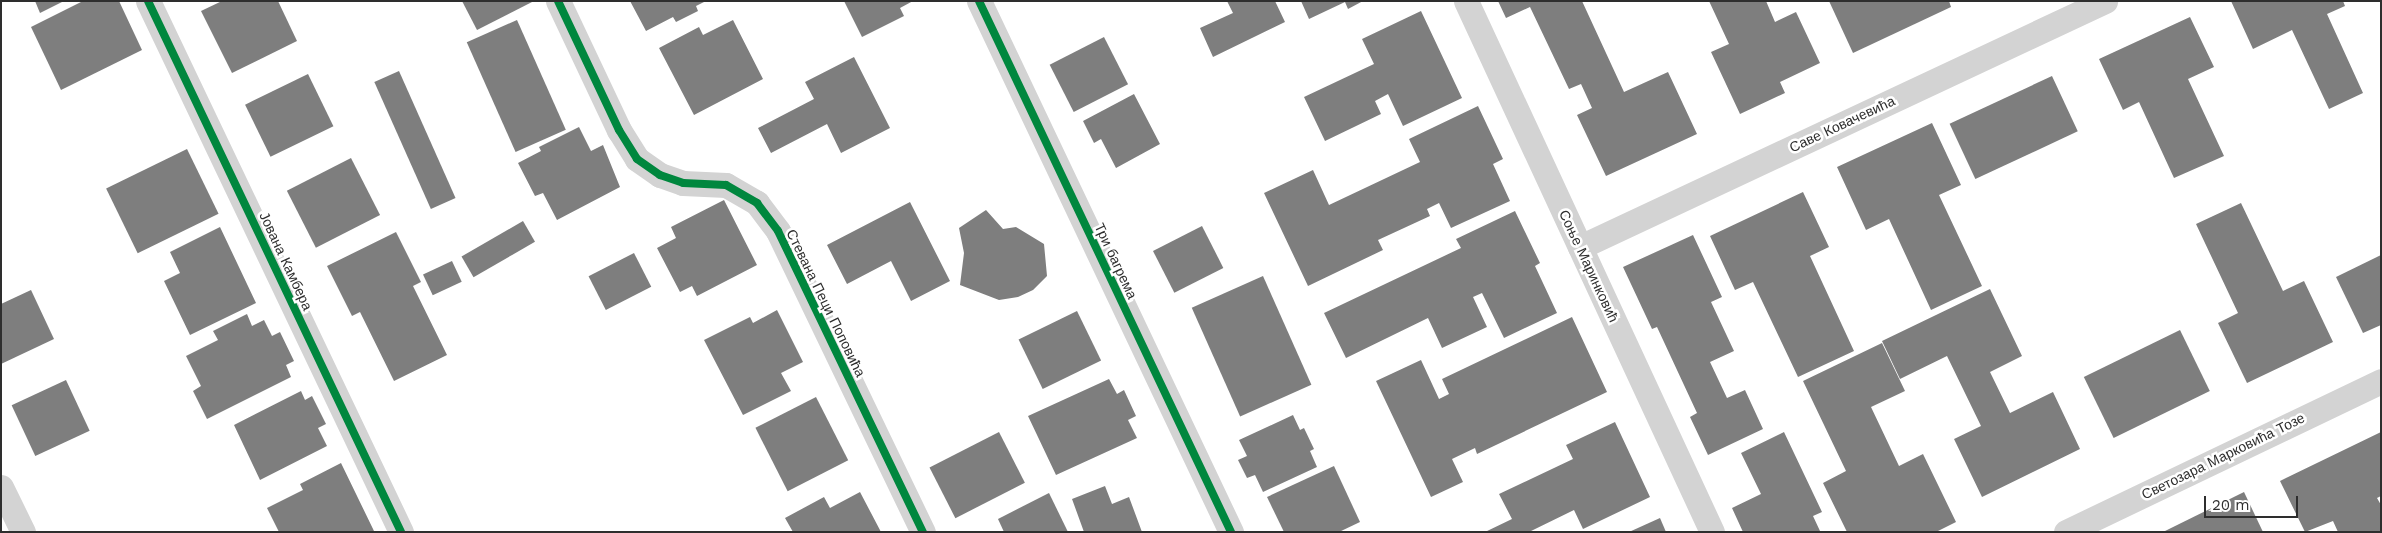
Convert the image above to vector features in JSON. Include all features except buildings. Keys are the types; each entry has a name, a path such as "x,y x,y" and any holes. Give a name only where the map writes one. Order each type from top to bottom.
{"street":[{"name":"Јована Камбера","path":"148,1 401,532"},
{"name":"Стевана Пеци Поповића","path":"558,1 618,130 637,158 660,175 683,182 726,185 757,203 778,231 923,532"},
{"name":"Три багрема","path":"979,1 1231,532"},
{"name":"Соње Маринковић","path":"1466,1 1712,532"},
{"name":"Саве Ковачевића","path":"1580,247 2105,1"},
{"name":"Светозара Марковића Тозе","path":"2066,532 2381,381"},
{"path":"1,487 23,532"}],"cycle path":[{"path":"148,1 401,532"},
{"path":"558,1 619,130 637,159 660,175 683,183 726,185 757,203 778,231 923,532"},
{"path":"979,1 1231,532"}]}
